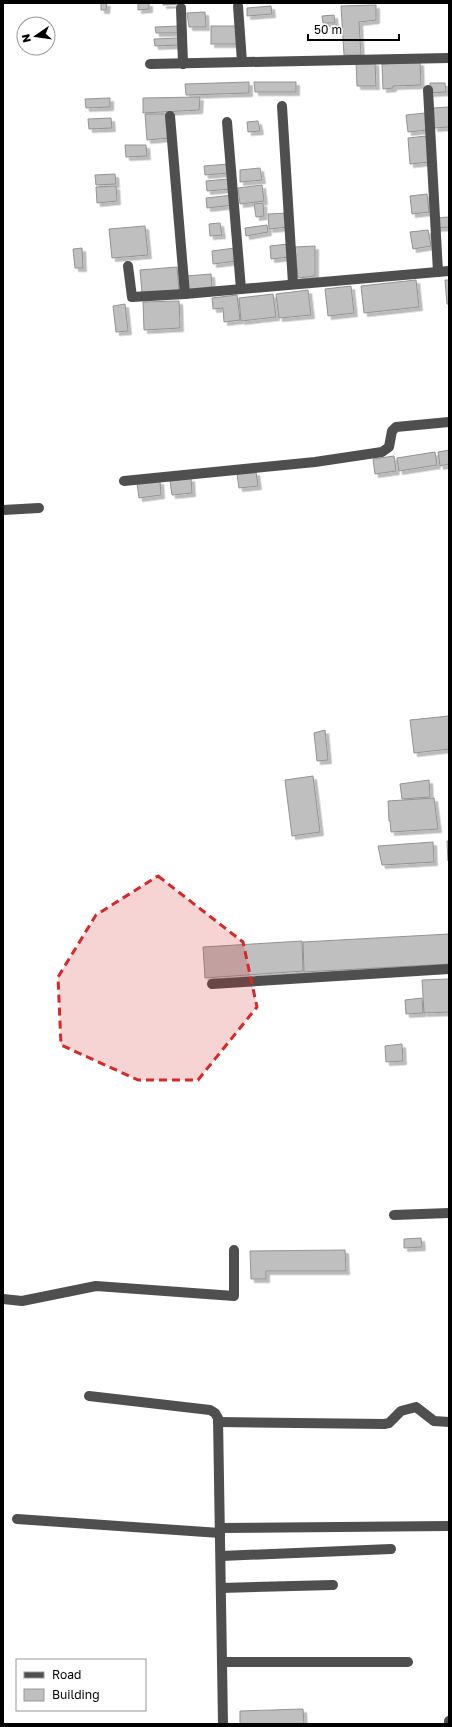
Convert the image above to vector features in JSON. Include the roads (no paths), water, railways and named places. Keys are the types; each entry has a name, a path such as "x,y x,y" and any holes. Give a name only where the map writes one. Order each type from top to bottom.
{"street":[{"path":"238,6 242,62"},
{"path":"181,8 183,64"},
{"path":"150,64 449,58"},
{"path":"428,90 438,272"},
{"path":"282,106 293,284"},
{"path":"170,116 185,294"},
{"path":"228,122 240,289"},
{"path":"128,266 132,298 449,271"},
{"path":"124,481 315,462 382,452 390,447 392,431 396,427 449,422"},
{"path":"3,510 39,508"},
{"path":"212,984 449,969"},
{"path":"394,1215 449,1213"},
{"path":"3,1299 22,1301 96,1286 234,1296 234,1250"},
{"path":"89,1396 210,1410 215,1413 218,1422 223,1724"},
{"path":"218,1422 384,1424 389,1423 401,1411 416,1406 434,1421 449,1422"},
{"path":"17,1519 220,1531 449,1526"},
{"path":"221,1556 391,1549"},
{"path":"221,1588 333,1585"},
{"path":"222,1662 408,1662"}]}
